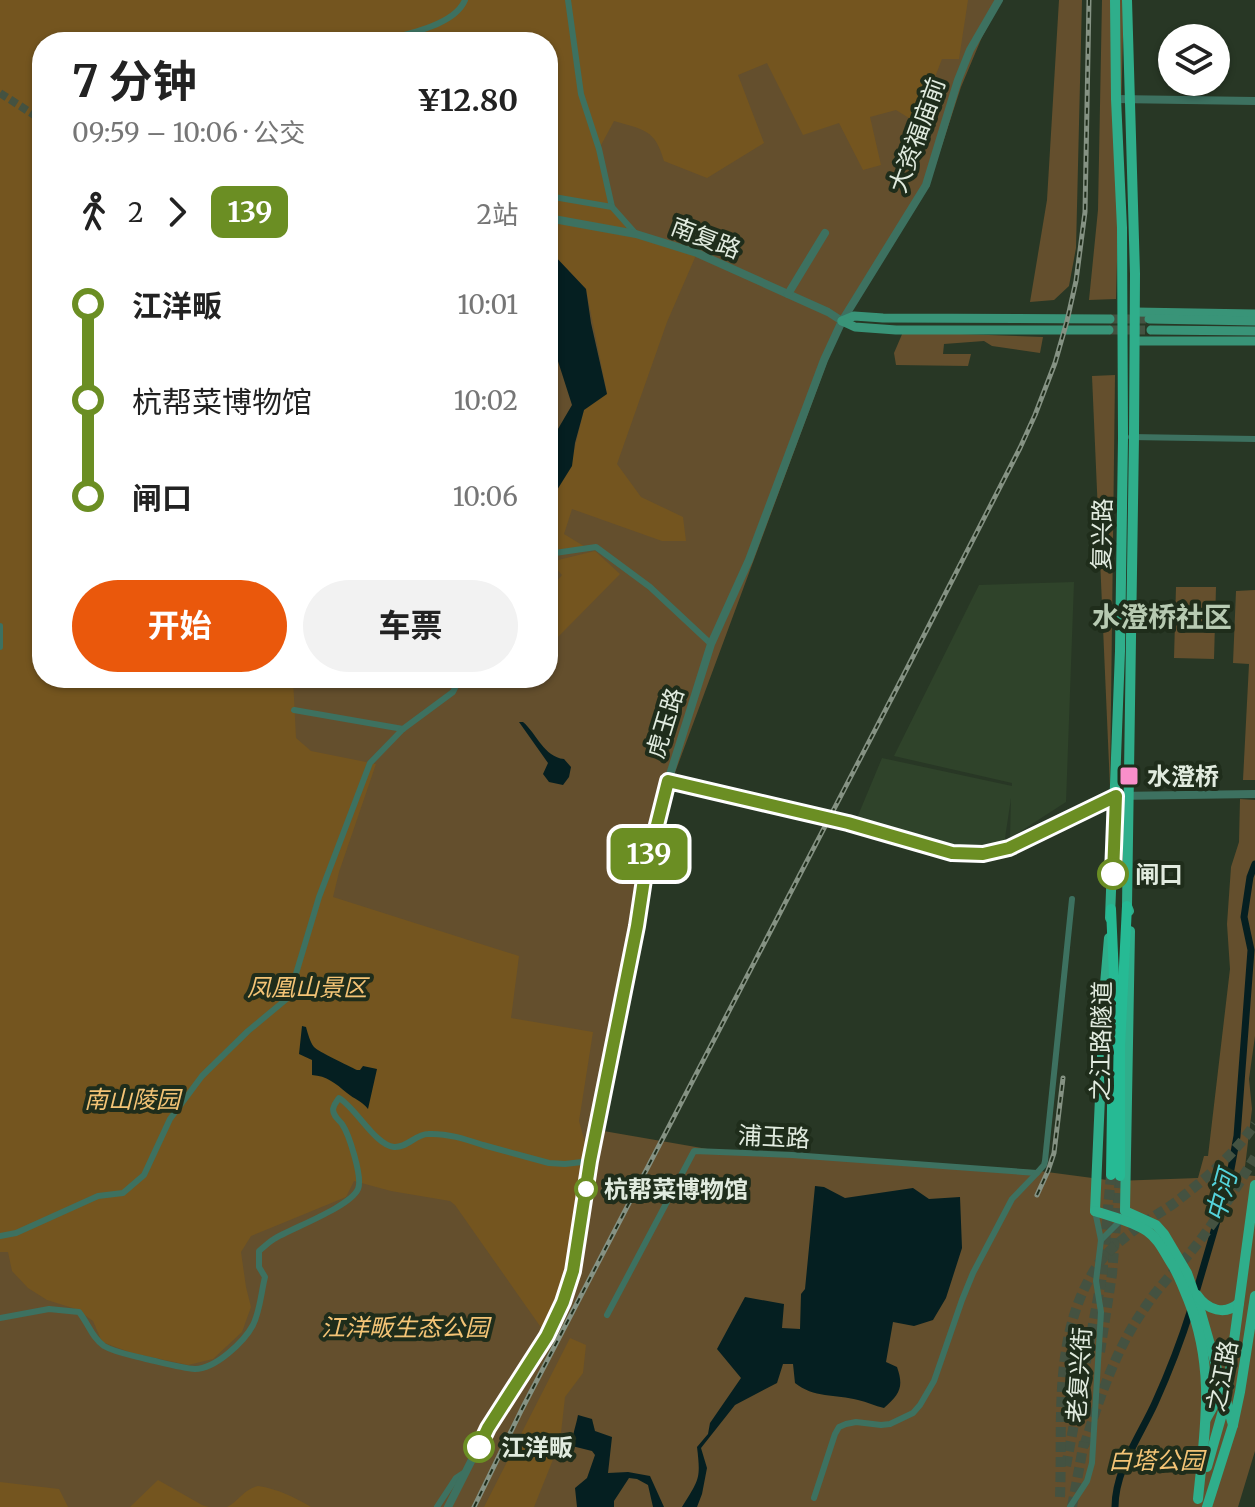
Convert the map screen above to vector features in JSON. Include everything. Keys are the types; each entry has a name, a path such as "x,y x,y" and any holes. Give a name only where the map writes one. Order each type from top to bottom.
{"highway":[{"name":"之江路隧道","path":"1111,909 1115,1176 1127,906"}],"main road":[{"name":"复兴路","path":"1115,0 1129,437 1130,796 1127,906 1130,918 1123,1215"},
{"name":"复兴路","path":"1095,1211 1135,341 1127,0"},
{"path":"1135,312 1255,314"},
{"path":"842,321 854,316 1110,319"},
{"name":"南复路","path":"842,321 855,327 896,330 1109,330"},
{"path":"1255,321 1150,324 1255,331"},
{"path":"1135,341 1255,341"},
{"name":"之江路","path":"1200,1504 1230,1368 1255,1185"},
{"path":"1095,1211 1123,1215 1149,1232 1201,1301 1214,1309 1227,1310 1239,1303"},
{"path":"1183,1275 1233,1425"},
{"path":"1193,1289 1205,1361 1206,1419 1200,1504"},
{"name":"之江路","path":"1200,1504 1233,1425 1255,1296"},
{"path":"1205,1361 1215,1383 1225,1394"},
{"path":"1225,1394 1240,1392"},
{"name":"之江路","path":"1206,1419 1225,1394"}],"street":[{"path":"415,32 436,25 463,6 465,0"},
{"path":"568,0 581,94 599,149 612,207 636,234"},
{"name":"大资福庙前","path":"842,321 926,185 958,80 970,50 999,0"},
{"path":"1116,99 1255,101"},
{"path":"558,198 612,207"},
{"name":"南复路","path":"558,220 636,234 697,253 842,321"},
{"path":"788,294 825,233"},
{"name":"虎玉路","path":"448,1507 488,1428 547,1336 563,1302 573,1271 590,1161 645,873 668,781 711,644 749,560 842,321"},
{"path":"1129,437 1255,439"},
{"path":"558,553 596,547 650,587 711,644"},
{"path":"0,626 0,647"},
{"path":"0,1236 16,1233 98,1196 123,1193 144,1175 170,1119 202,1076 289,997 319,897 370,763 403,729 455,688"},
{"path":"294,710 403,729"},
{"path":"668,781 848,823 952,853 968,854 1009,848 1116,796 1255,794"},
{"path":"814,1498 839,1427 856,1422 881,1425 901,1420 913,1413 928,1394 973,1273 1012,1199 1044,1165 1072,899"},
{"path":"2,1318 49,1309 79,1312 89,1324 94,1337 105,1346 146,1359 196,1369 209,1366 242,1340 253,1324 265,1277 259,1267 259,1251 272,1240 345,1201 358,1189 355,1158 343,1125 333,1113 333,1106 339,1098 383,1143 394,1147 407,1144 424,1134 451,1135 549,1163 590,1161"},
{"name":"浦玉路","path":"607,1315 694,1151 1037,1173"},
{"name":"老复兴街","path":"1070,1507 1087,1481 1092,1463 1101,1312 1096,1281 1101,1240 1095,1211"},
{"path":"1101,1240 1123,1215"},
{"path":"437,1507 456,1478 468,1470"}],"shaded area":[{"path":"1074,582 1066,802 1010,838 1011,798 1004,845 964,848 857,818 882,758 1012,786 1012,783 894,756 979,585"}],"green space":[{"name":"凤凰山景区","path":"0,0 1002,0 961,87 933,173 853,305 832,349 663,805 592,1129 719,1151 1032,1170 1115,1181 1198,1178 1204,1156 1208,1156 1230,969 1227,924 1231,867 1239,842 1240,799 1255,800 1255,1036 1249,1079 1252,1109 1244,1175 1255,1176 1255,1451 1238,1507 0,1507"},
{"name":"南山陵园","path":"0,0 968,0 959,59 942,59 917,123 896,110 870,117 881,165 863,170 839,123 803,135 767,63 738,75 764,143 707,178 664,161 657,143 647,132 614,121 599,149 612,207 636,234 697,253 667,322 617,464 641,497 683,517 686,541 662,541 572,509 564,534 587,548 558,552 558,488 570,468 584,410 607,393 586,289 558,259 558,32 32,32 32,688 294,688 296,738 311,751 376,764 333,897 519,956 511,1018 593,1032 579,1121 590,1161 573,1271 547,1336 455,1205 450,1201 354,1181 346,1197 251,1236 241,1252 251,1307 242,1332 213,1359 188,1365 132,1353 102,1342 93,1321 76,1309 47,1300 28,1288 12,1271 8,1252 0,1252"},
{"path":"1059,0 1082,0 1076,248 1069,286 1054,300 1030,302 1047,200"},
{"path":"1102,0 1124,0 1116,299 1089,300 1098,210"},
{"path":"903,332 1043,337 1040,353 992,346 984,341 944,344 943,354 971,354 968,366 896,365 894,353"},
{"path":"1115,375 1110,787 1092,376"},
{"path":"595,551 620,574 558,637 558,580 562,575 558,571 558,560"},
{"path":"1176,587 1216,587 1214,659 1174,658"},
{"path":"1255,590 1255,780 1243,780 1249,664 1233,663 1236,591"},
{"path":"570,1338 586,1345 583,1373 565,1397 560,1442 534,1507 484,1507"},
{"path":"158,1480 202,1505 209,1507 130,1507"},
{"path":"0,1482 59,1489 68,1507 0,1507"},
{"path":"258,1486 286,1494 311,1507 227,1507"}],"water":[{"path":"558,259 586,289 607,394 584,410 572,466 558,488 558,429 572,405 558,361"},
{"path":"519,722 528,727 546,750 564,759 571,767 563,785 549,782 543,774 548,763"},
{"path":"302,1026 306,1027 314,1047 321,1052 357,1070 363,1066 377,1069 368,1109 331,1081 312,1075 312,1060 299,1054"},
{"path":"815,1186 824,1187 845,1198 913,1188 929,1199 960,1197 962,1248 946,1298 933,1320 914,1326 893,1322 886,1362 897,1367 900,1385 897,1394 884,1408 802,1388 795,1383 793,1364 783,1364 777,1383 735,1405 701,1448 707,1468 702,1494 697,1507 682,1507 697,1479 697,1447 741,1378 717,1349 745,1297 784,1304 782,1328 800,1329 801,1294 805,1289"},
{"path":"578,1415 592,1419 595,1431 612,1437 608,1473 628,1472 650,1476 664,1507 653,1507 648,1485 629,1478 614,1501 614,1507 577,1507 575,1488 587,1478 595,1455 592,1451 572,1446"}],"waterway":[{"name":"中河","path":"1197,1289 1229,1180 1237,1136 1251,950 1244,917 1255,864"},
{"name":"中河","path":"1115,1507 1119,1480 1160,1391 1191,1309"}],"tunnel":[{"path":"0,93 32,114"},
{"path":"1110,319 1149,319"},
{"path":"1109,330 1151,330"},
{"path":"1060,1497 1061,1408 1066,1349 1083,1292 1110,1250 1202,1181 1255,1124"},
{"path":"1084,1446 1110,1373 1135,1322 1208,1229 1255,1157"},
{"path":"1066,1466 1102,1277 1111,1175"},
{"path":"1100,1352 1112,1274 1120,1176"},
{"path":"1072,1507 1084,1442"}],"railway":[{"path":"474,1507 1035,415 1067,321 1085,212 1089,0"},
{"path":"1037,1195 1054,1153 1063,1078"}],"bus line":[{"name":"139","path":"479,1447 547,1336 573,1271 590,1161 645,873 668,781 848,823 952,853 968,854 1009,848 1116,796 1113,874"}],"place":[{"name":"水澄桥","path":"1129,776"},
{"name":"闸口","path":"1113,874"},
{"name":"杭帮菜博物馆","path":"586,1189"},
{"name":"江洋畈","path":"479,1447"}],"district":[{"name":"水澄桥社区","path":"1162,617"}],"park label":[{"name":"江洋畈生态公园","path":"405,1327"},
{"name":"白塔公园","path":"1156,1460"}]}
